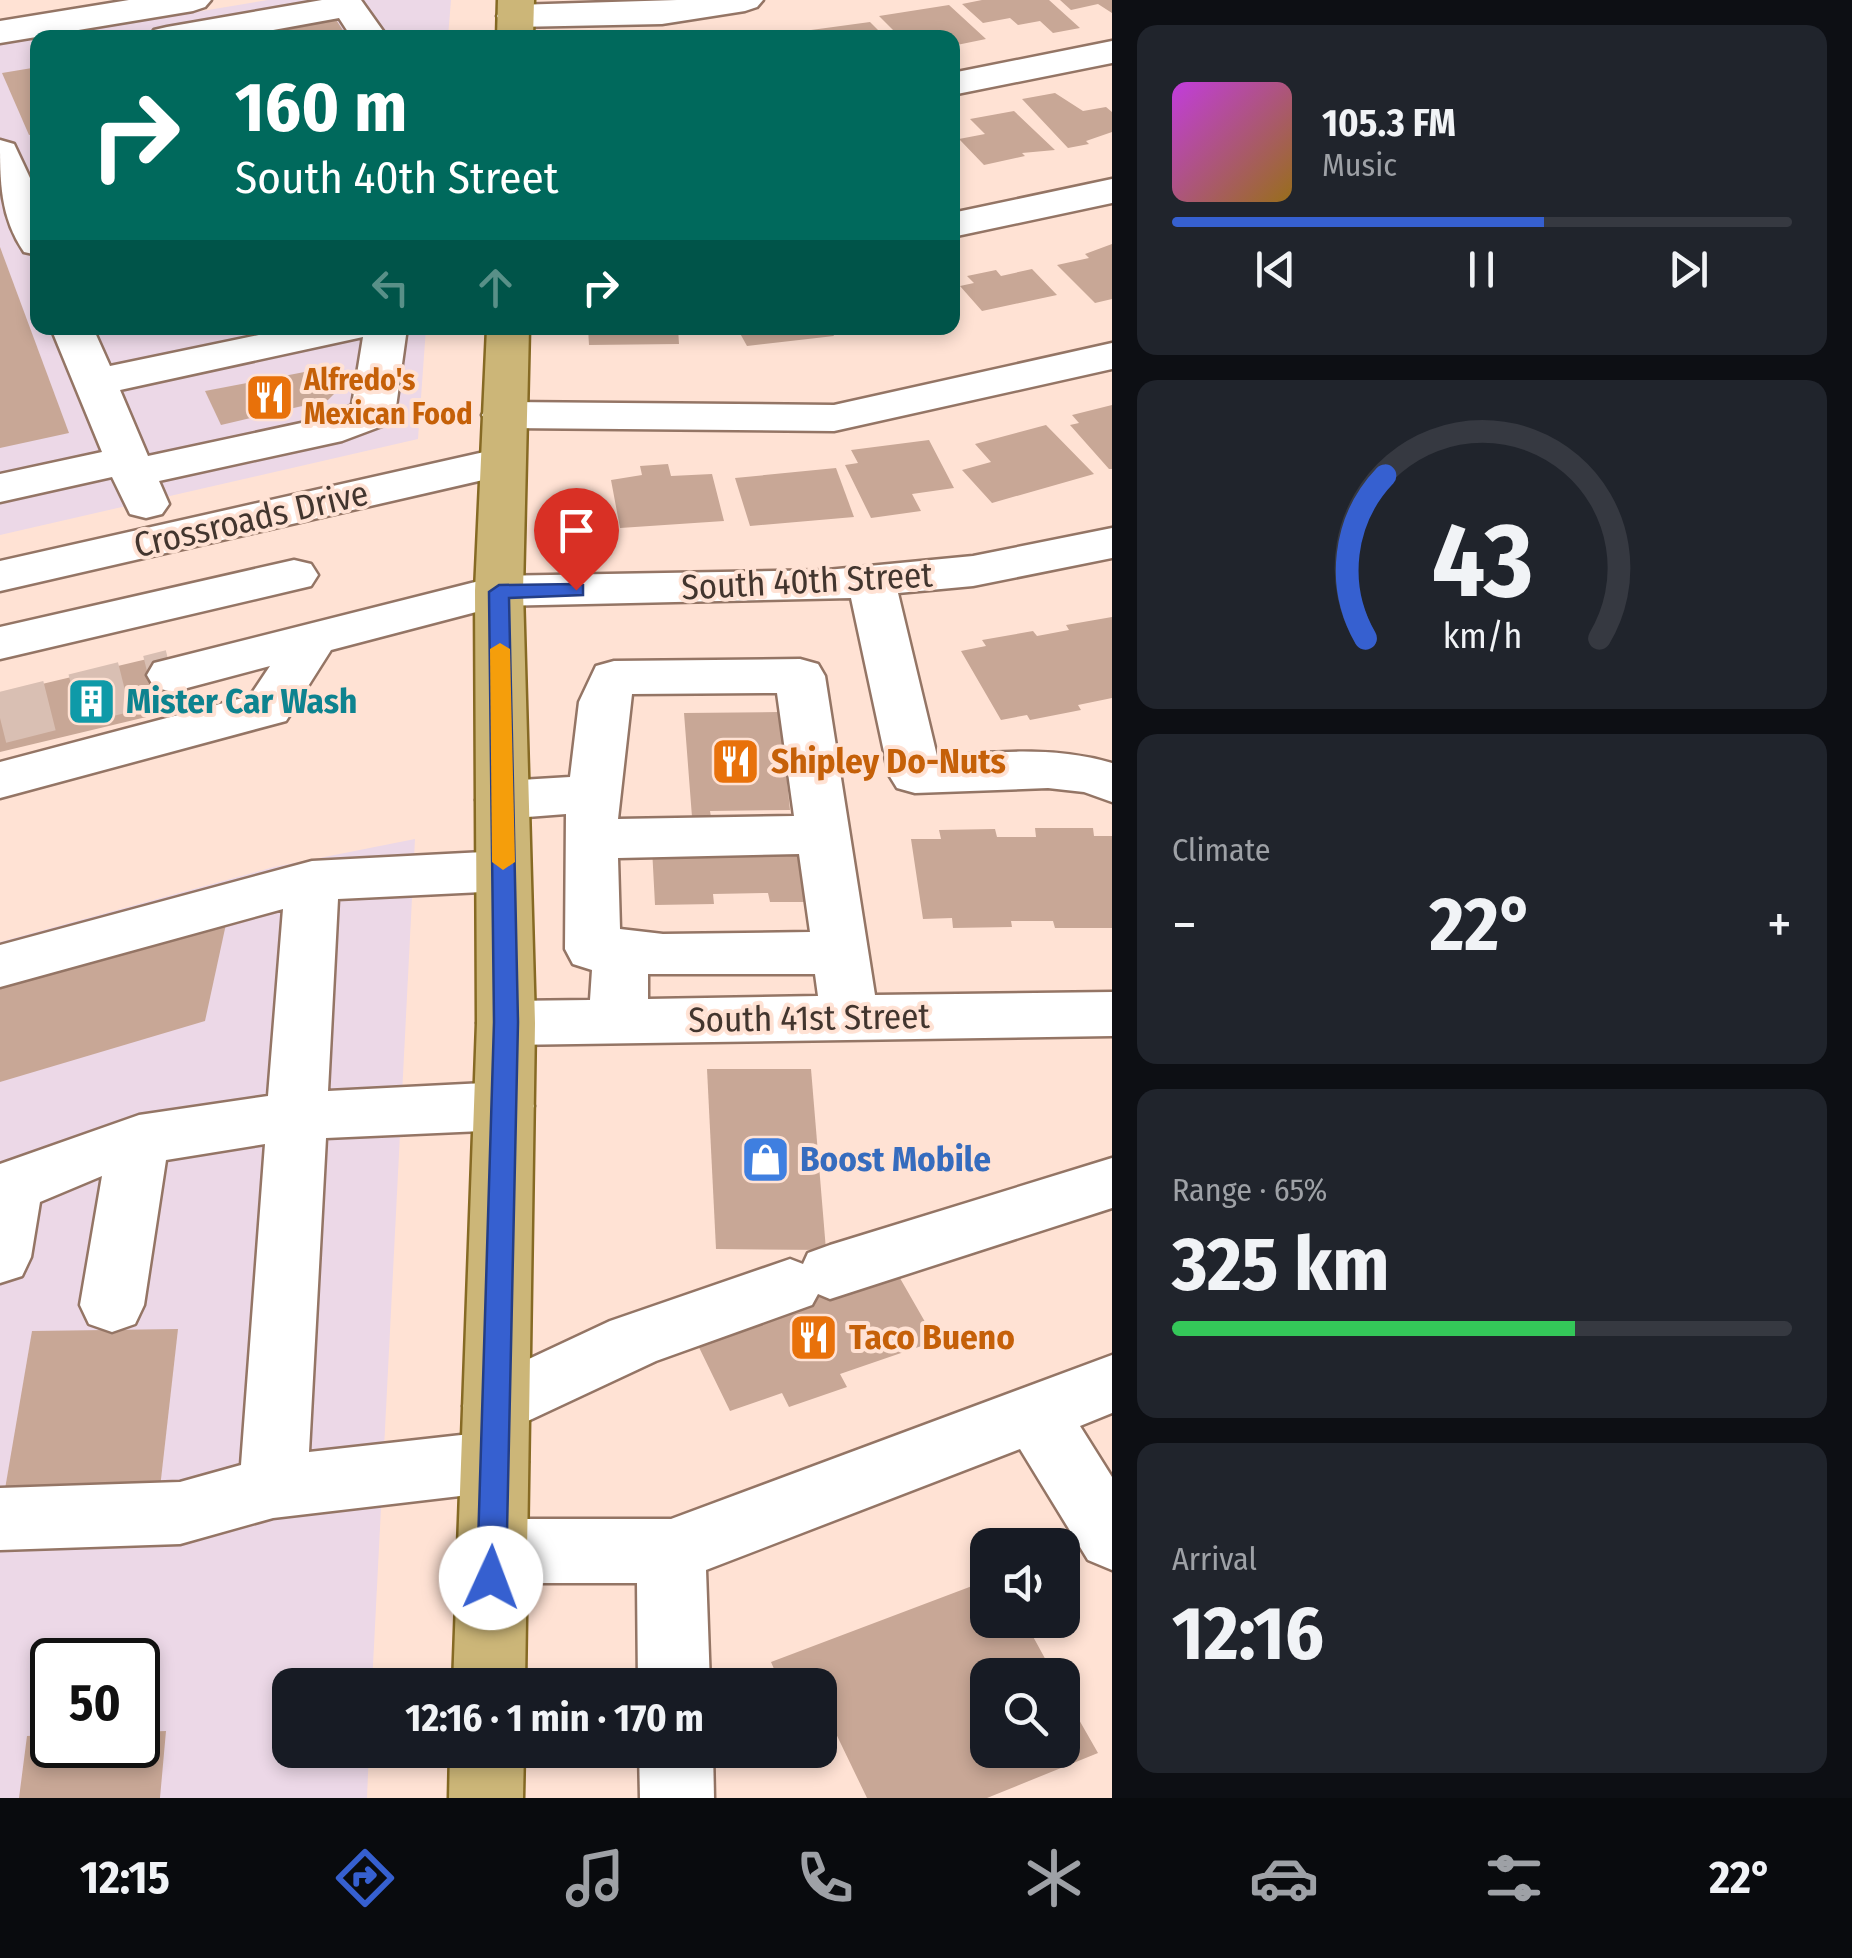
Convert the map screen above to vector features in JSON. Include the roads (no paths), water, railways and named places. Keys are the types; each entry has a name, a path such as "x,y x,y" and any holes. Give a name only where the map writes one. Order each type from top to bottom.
{"main road":[{"path":"489,1668 506,1022 499,592 508,335"},
{"path":"486,1798 487,1768"}],"street":[{"path":"0,32 193,0"},
{"path":"515,18 662,13 745,0"},
{"path":"212,30 348,6 364,30"},
{"path":"960,82 1112,52"},
{"path":"0,66 30,61"},
{"path":"15,162 30,213"},
{"path":"960,223 1112,192"},
{"path":"75,335 160,540"},
{"path":"95,382 317,335"},
{"path":"0,488 342,428 366,417 374,407 385,335"},
{"name":"Crossroads Drive","path":"0,576 266,516 503,439 834,418 1112,356"},
{"path":"0,780 268,709 315,636 294,575 266,516"},
{"name":"South 40th Street","path":"172,675 499,592 788,645 872,581 972,571 1112,543"},
{"path":"0,643 294,575"},
{"path":"872,581 915,775 1065,770 1102,776 1112,784"},
{"path":"841,953 663,955 592,948 592,816 604,702 614,678 788,645 825,834 850,1017"},
{"path":"502,800 592,816 825,834"},
{"path":"0,966 312,881 504,871"},
{"path":"273,1487 312,881"},
{"path":"618,1021 621,950"},
{"name":"South 41st Street","path":"506,1022 1112,1014"},
{"path":"0,1257 6,1188 81,1156 139,1139 294,1117 504,1106"},
{"path":"112,1306 139,1139"},
{"path":"0,1519 180,1512 495,1434 633,1341 810,1279 1112,1183"},
{"path":"492,1551 671,1551 1112,1384"},
{"path":"1035,1413 1112,1538"},
{"path":"671,1551 674,1668"},
{"path":"676,1768 677,1798"}],"tunnel":[{"path":"0,718 172,675"}],"place":[{"name":"Alfredo's Mexican Food","path":"269,397"},
{"name":"Mister Car Wash","path":"91,701"},
{"name":"Shipley Do-Nuts","path":"736,761"},
{"name":"Boost Mobile","path":"765,1159"},
{"name":"Taco Bueno","path":"814,1337"}]}
